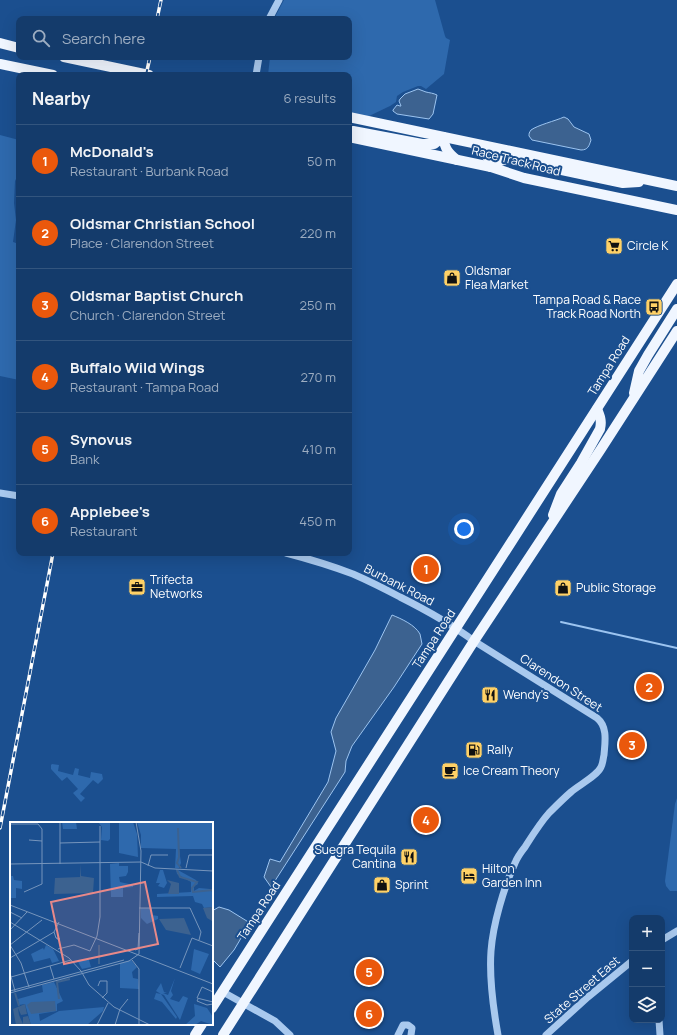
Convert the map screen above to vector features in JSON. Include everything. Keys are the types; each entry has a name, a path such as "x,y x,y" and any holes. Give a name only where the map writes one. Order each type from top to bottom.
{"main road":[{"path":"0,44 16,47"},
{"path":"78,60 135,72"},
{"path":"0,64 39,72"},
{"name":"Race Track Road","path":"352,118 677,186"},
{"path":"352,131 422,144 434,144 443,137 445,147 450,154 458,160"},
{"name":"Race Track Road","path":"352,138 491,167 524,178 677,210"},
{"path":"472,143 484,151 491,167"},
{"path":"491,167 503,159 510,159 623,183 655,182"},
{"path":"491,167 558,179 677,204"},
{"path":"524,178 551,189 677,215"},
{"name":"Tampa Road","path":"213,1006 677,284"},
{"path":"633,399 639,371 677,309"},
{"path":"223,1035 474,641 548,530 677,330"},
{"path":"548,530 560,494 600,429 601,416 597,409"},
{"path":"195,1035 201,1025"}],"street":[{"path":"271,16 279,0"},
{"path":"256,72 258,60"},
{"path":"0,493 16,496"},
{"name":"Burbank Road","path":"296,556 354,574 415,605 456,628 474,641"},
{"name":"Clarendon Street","path":"474,641 597,718 603,726 605,735 601,767 549,813 515,862 505,888 496,920 491,950 491,984 498,1035"},
{"path":"665,938 677,931"},
{"name":"State Street East","path":"546,1035 588,997 629,963"},
{"path":"222,992 275,1021 290,1035"},
{"path":"659,1023 660,1035"},
{"path":"398,1035 403,1026 408,1025 412,1028 411,1035"}],"shaded area":[{"path":"284,0 435,0 445,36 450,40 444,74 426,89 418,86 403,92 397,96 396,102 367,117 352,114 352,72 268,72 270,60 352,60 352,16 276,16"},
{"path":"418,89 437,95 433,114 429,119 397,114 393,111 397,105 401,106 399,101 405,94"},
{"path":"564,117 568,119 574,127 589,134 591,140 587,148 581,150 532,140 529,136 530,131 534,128"},
{"path":"0,135 16,139 16,179 14,203 16,220 13,242 16,243 16,379 0,376"},
{"path":"392,615 412,625 420,634 422,644 394,687 352,746 346,761 345,772 271,887 264,877 270,859 280,862 328,782 336,751 331,732 336,718 375,650"},
{"path":"52,764 59,765 58,771 73,775 75,768 79,769 78,775 90,778 91,772 102,774 103,779 98,784 93,780 80,794 85,798 81,802 73,793 78,789 67,777 62,781 51,769"},
{"path":"677,798 677,891 670,891 666,886 665,881"},
{"path":"219,907 229,910 250,923 234,950 220,967 213,960 213,910"}],"waterway":[{"path":"561,622 677,648"}],"railway":[{"path":"158,16 161,0"},
{"path":"147,72 149,60"},
{"path":"0,828 52,556"}],"place":[{"name":"Circle K","path":"614,246"},
{"name":"Oldsmar Flea Market","path":"452,278"},
{"name":"Tampa Road & Race Track Road North","path":"654,307"},
{"name":"McDonald's","path":"426,569"},
{"name":"Trifecta Networks","path":"137,587"},
{"name":"Public Storage","path":"563,588"},
{"name":"Oldsmar Christian School","path":"649,687"},
{"name":"Wendy's","path":"490,695"},
{"name":"Oldsmar Baptist Church","path":"632,745"},
{"name":"Rally","path":"474,750"},
{"name":"Ice Cream Theory","path":"450,771"},
{"name":"Buffalo Wild Wings","path":"426,820"},
{"name":"Suegra Tequila Cantina","path":"409,857"},
{"name":"Hilton Garden Inn","path":"469,876"},
{"name":"Sprint","path":"382,885"},
{"name":"Synovus","path":"369,972"},
{"name":"Applebee's","path":"369,1014"}]}
